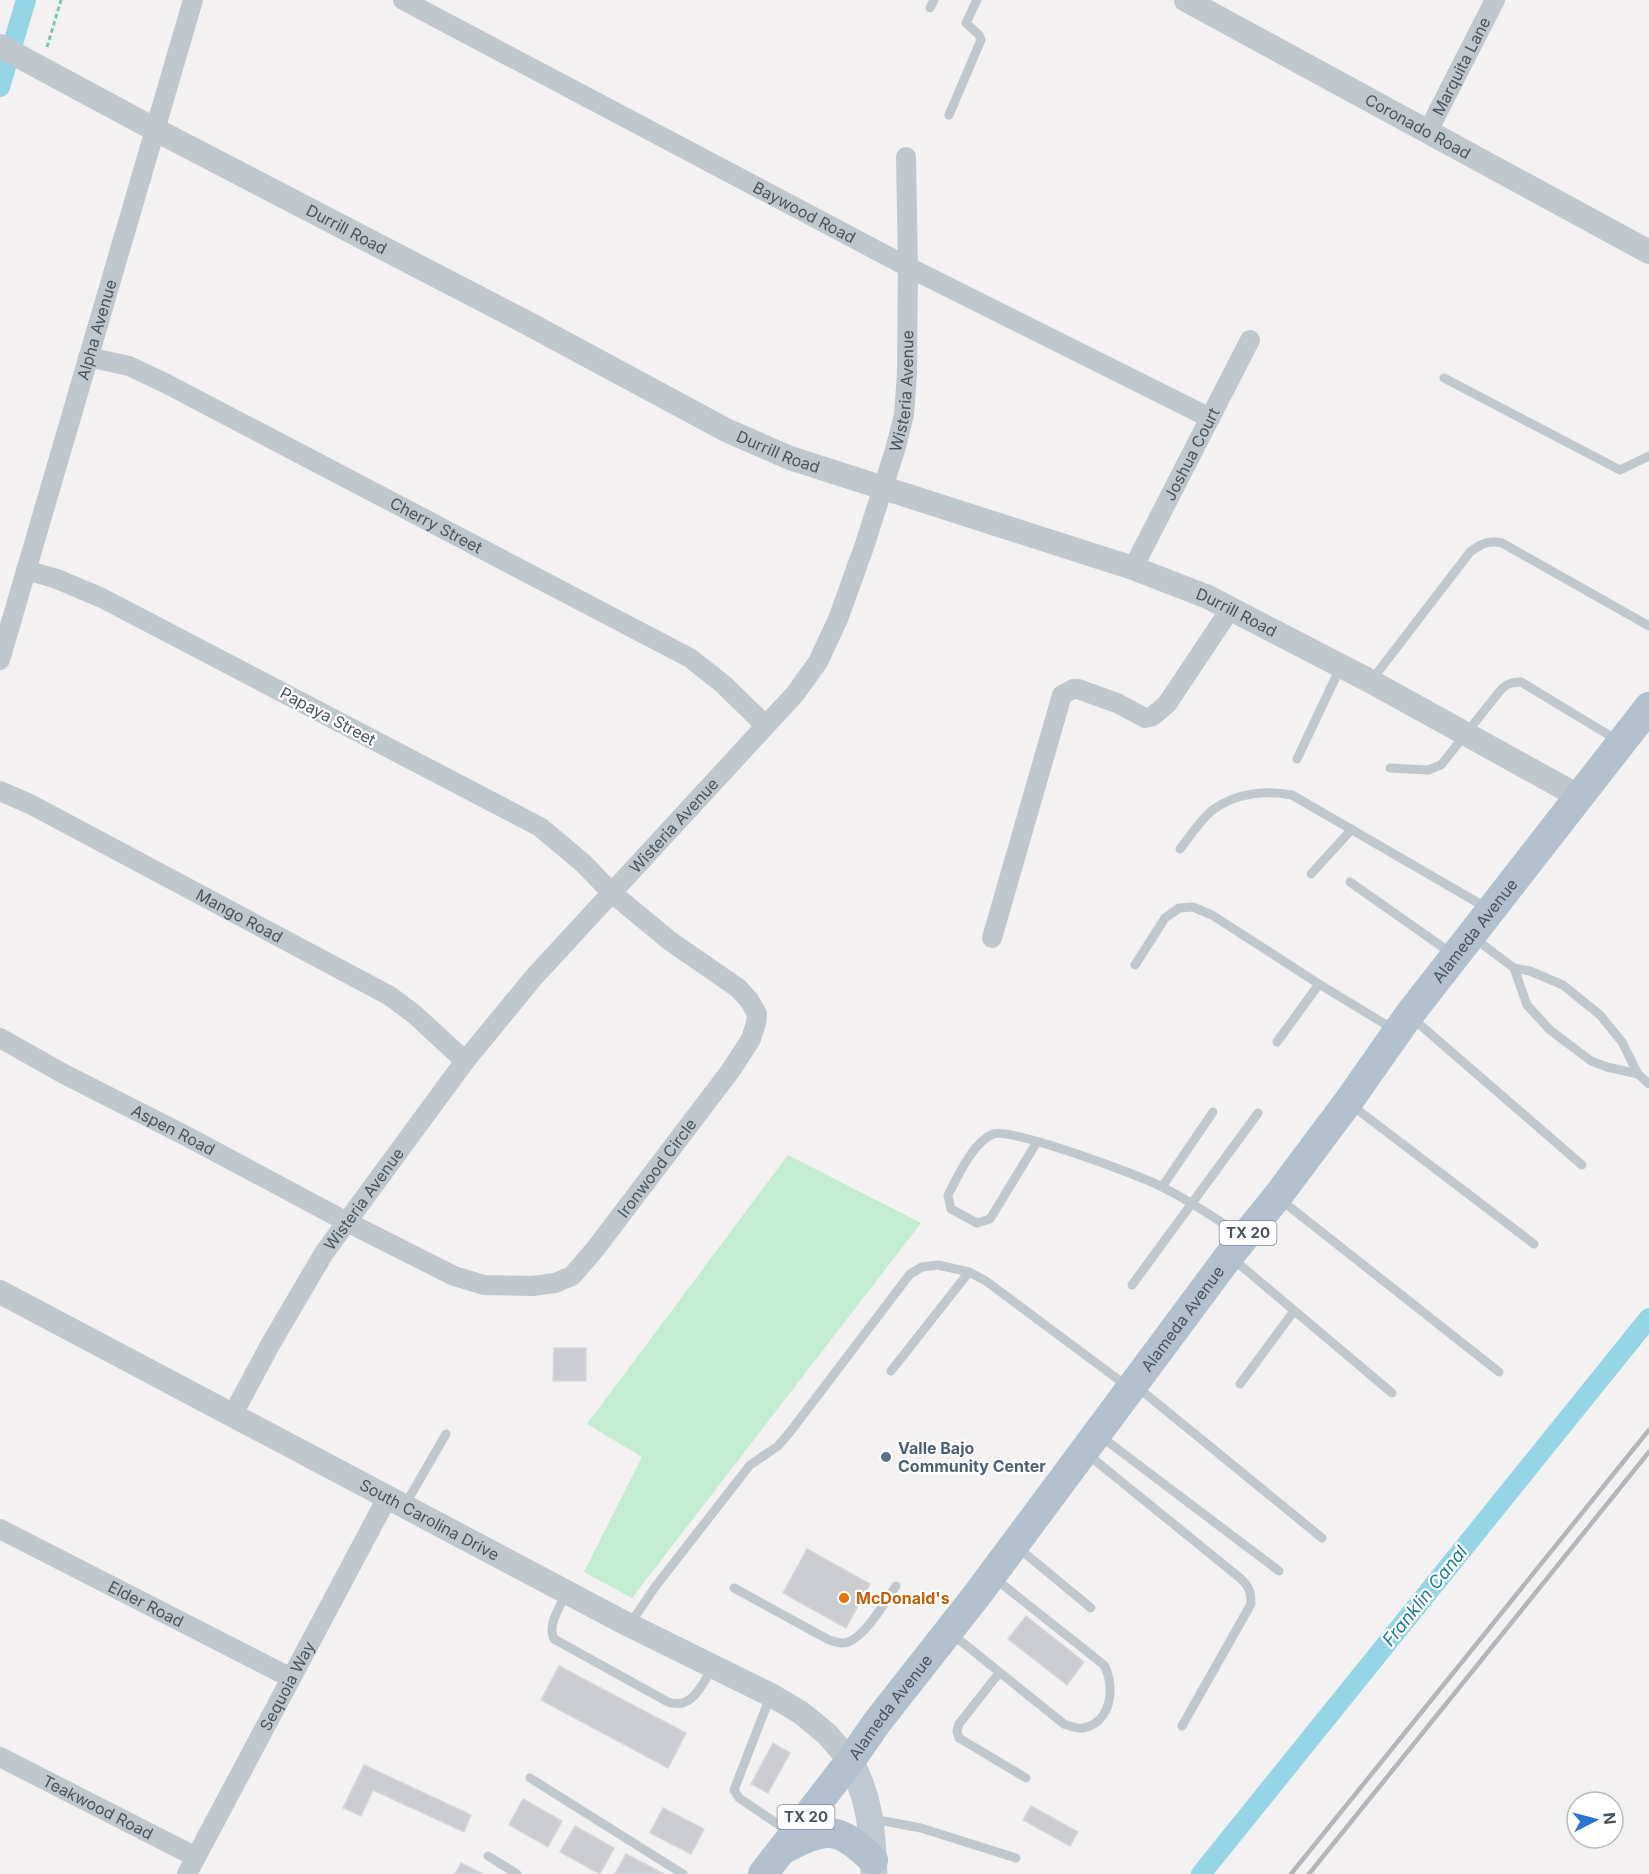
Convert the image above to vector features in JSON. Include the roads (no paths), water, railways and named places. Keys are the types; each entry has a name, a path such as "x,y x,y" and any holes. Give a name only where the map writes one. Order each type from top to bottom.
{"main road":[{"name":"Alameda Avenue","path":"763,1874 878,1721 950,1632 1237,1246 1348,1102 1403,1024 1649,708"},
{"path":"850,1761 862,1784 870,1819 874,1867"},
{"path":"788,1842 819,1833 832,1832 855,1843 874,1867"}],"street":[{"name":"Alpha Avenue","path":"0,660 193,0"},
{"name":"Baywood Road","path":"403,0 908,267 1210,418"},
{"name":"Coronado Road","path":"1186,0 1649,252"},
{"name":"Marquita Lane","path":"1427,132 1495,0"},
{"name":"Durrill Road","path":"0,46 726,430 790,458 1133,568 1208,597 1370,681 1580,797"},
{"name":"Wisteria Avenue","path":"233,1414 324,1253 465,1060 534,977 795,694 822,654 860,557 904,416 907,373 908,267 906,157"},
{"name":"Joshua Court","path":"1133,568 1250,340"},
{"name":"Cherry Street","path":"88,357 129,366 165,383 690,658 723,684 765,726"},
{"name":"Papaya Street","path":"26,570 102,598 540,827 583,863 612,893"},
{"path":"992,938 1062,694 1078,689 1117,703 1145,718 1153,716 1167,704 1231,608"},
{"name":"Mango Road","path":"0,791 30,804 390,996 414,1014 465,1060"},
{"name":"Ironwood Circle","path":"347,1222 454,1275 484,1285 555,1284 572,1276 596,1248 731,1070 751,1039 757,1014 754,1006 738,988 670,941 612,893"},
{"name":"Aspen Road","path":"0,1038 64,1074 347,1222"},
{"name":"South Carolina Drive","path":"0,1292 629,1625 771,1695 800,1712 827,1734 850,1761"},
{"name":"Sequoia Way","path":"191,1865 291,1678 395,1502"},
{"name":"Elder Road","path":"0,1529 291,1678"},
{"name":"Teakwood Road","path":"0,1757 191,1865"}],"lane":[{"path":"949,115 981,40 980,35 966,23 977,0"},
{"path":"1444,378 1620,470 1649,456"},
{"path":"1370,681 1470,552 1482,543 1493,541 1502,543 1649,626"},
{"path":"1297,759 1341,666"},
{"path":"1390,768 1435,768 1441,765 1506,685 1521,682 1622,742"},
{"path":"1180,849 1212,810 1235,798 1261,792 1280,792 1292,795 1492,911"},
{"path":"1311,874 1352,829"},
{"path":"1350,882 1464,946 1514,968 1530,971 1563,985 1600,1015 1622,1042 1638,1074 1649,1084"},
{"path":"1135,965 1165,918 1179,908 1192,907 1212,915 1319,984 1403,1024 1582,1165"},
{"path":"1514,968 1527,1005 1550,1030 1591,1061 1638,1074"},
{"path":"1277,1042 1319,984"},
{"path":"1348,1102 1534,1244"},
{"path":"1162,1187 1213,1112"},
{"path":"1132,1285 1258,1113"},
{"path":"1036,1142 990,1219 977,1223 951,1209 948,1195 981,1141 996,1133 1011,1135 1036,1142 1095,1160 1162,1187 1191,1205 1237,1246 1294,1311 1392,1393"},
{"path":"1277,1197 1499,1372"},
{"path":"629,1625 655,1587 750,1465 778,1446 910,1274 922,1267 938,1265 969,1272 986,1281 1133,1387 1322,1538"},
{"path":"891,1371 969,1272"},
{"path":"1240,1384 1294,1311"},
{"path":"395,1502 446,1434"},
{"path":"1091,1443 1279,1571"},
{"path":"1091,1443 1248,1584 1251,1604 1182,1726"},
{"path":"1015,1545 1091,1608"},
{"path":"950,1632 1064,1724 1080,1729 1100,1718 1108,1704 1112,1685 1104,1665 992,1576"},
{"path":"734,1588 829,1640 843,1643 853,1641 865,1629 896,1586"},
{"path":"567,1592 552,1626 551,1634 554,1639 668,1702 677,1705 686,1703 713,1668"},
{"path":"999,1673 958,1724 957,1731 959,1738 1026,1778"},
{"path":"771,1695 734,1790 739,1798 788,1842"},
{"path":"530,1778 683,1874"},
{"path":"870,1819 921,1828 1016,1858"},
{"path":"488,1856 517,1874"}],"waterway":[{"path":"0,87 26,0"},
{"name":"Franklin Canal","path":"1201,1874 1649,1318"}],"railway":[{"path":"1291,1874 1649,1430"},
{"path":"1309,1874 1649,1452"}],"place":[{"name":"Valle Bajo Community Center","path":"886,1457"},
{"name":"McDonald's","path":"844,1598"}]}
